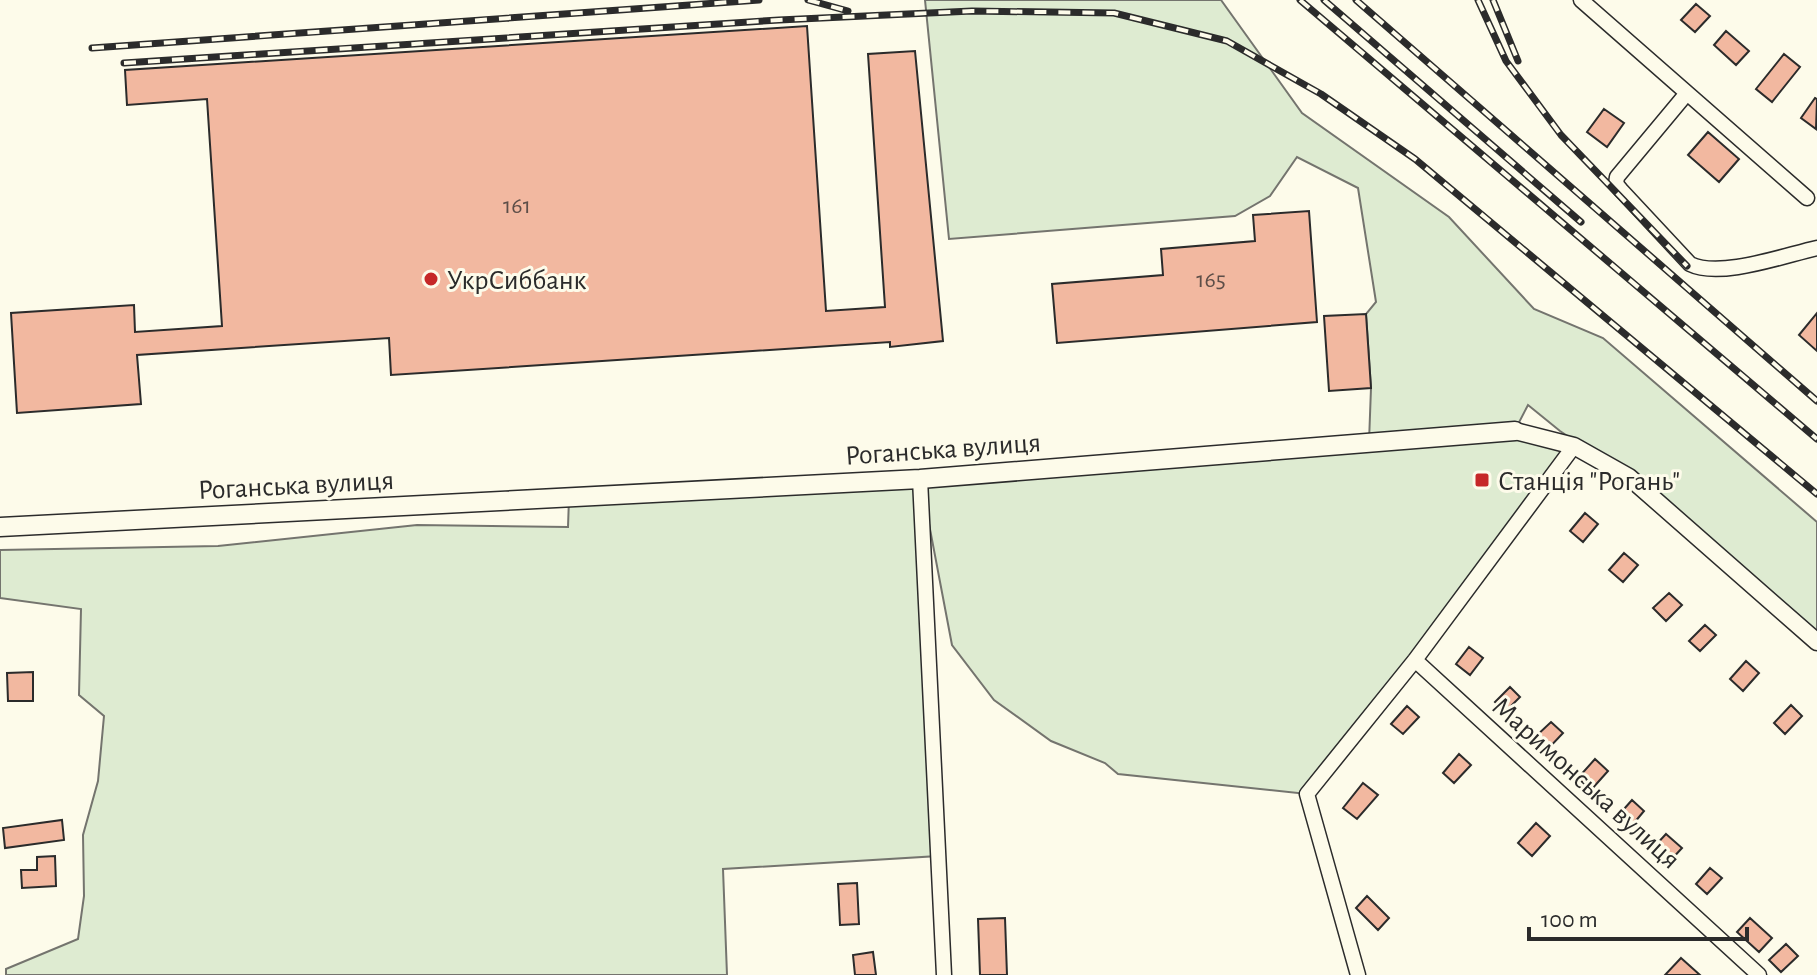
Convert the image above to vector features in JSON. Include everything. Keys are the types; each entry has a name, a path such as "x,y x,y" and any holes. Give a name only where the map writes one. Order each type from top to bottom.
{"main road":[{"name":"Роганська вулиця","path":"0,527 920,479 1515,431"}],"street":[{"path":"1581,0 1807,198"},
{"path":"1687,93 1617,177 1616,184 1621,190 1690,264 1698,268 1728,268 1817,248"},
{"name":"Роганська вулиця","path":"1515,431 1574,446 1629,477 1817,642"},
{"path":"1358,975 1307,794 1415,660 1574,446"},
{"path":"920,479 944,975"},
{"name":"Маримонська вулиця","path":"1415,660 1759,975"}],"green space":[{"path":"925,0 1221,0 1302,113 1449,217 1534,309 1603,338 1817,522 1817,642 1629,477 1560,431 1528,405 1515,430 1574,446 1307,794 1118,774 1105,763 1051,741 994,700 952,645 922,487 938,856 723,869 727,975 6,975 6,969 78,939 84,896 83,835 98,781 104,716 79,695 81,609 0,598 0,550 218,546 417,525 568,527 569,498 1369,442 1371,388 1366,314 1376,302 1358,188 1297,157 1270,196 1235,216 949,239"}],"building":[{"path":"1696,4 1710,16 1695,32 1681,20"},
{"path":"807,26 826,311 885,307 868,54 915,51 943,341 890,347 890,342 391,375 389,338 137,355 141,404 17,413 11,313 134,305 135,332 222,326 207,99 127,105 125,70"},
{"path":"1726,31 1749,51 1736,65 1714,45"},
{"path":"1784,54 1800,67 1772,102 1756,89"},
{"path":"1817,99 1816,129 1801,118"},
{"path":"1604,109 1624,123 1607,147 1587,132"},
{"path":"1708,132 1739,159 1719,182 1688,155"},
{"path":"1309,211 1317,322 1057,343 1052,284 1163,275 1161,249 1255,241 1253,215"},
{"path":"1817,313 1817,351 1799,335"},
{"path":"1366,314 1371,388 1329,391 1324,316"},
{"path":"1585,513 1598,524 1583,542 1570,531"},
{"path":"1624,553 1638,565 1623,582 1609,570"},
{"path":"1669,593 1682,605 1666,621 1653,608"},
{"path":"1705,625 1716,635 1700,651 1689,641"},
{"path":"1469,647 1483,658 1470,675 1456,664"},
{"path":"1746,661 1759,673 1743,691 1730,679"},
{"path":"33,672 33,701 8,701 7,673"},
{"path":"1510,687 1520,697 1505,712 1495,702"},
{"path":"1791,705 1802,716 1785,734 1774,723"},
{"path":"1407,706 1419,717 1403,734 1391,724"},
{"path":"1551,722 1563,733 1547,750 1533,739"},
{"path":"1459,754 1471,765 1454,783 1443,773"},
{"path":"1595,759 1608,771 1591,790 1578,778"},
{"path":"1363,783 1378,795 1357,819 1343,808"},
{"path":"1632,800 1644,811 1629,829 1616,818"},
{"path":"62,820 64,840 5,848 3,828"},
{"path":"1536,823 1550,836 1532,856 1518,843"},
{"path":"1666,834 1682,848 1670,861 1654,847"},
{"path":"55,856 56,886 22,888 21,870 37,870 37,857"},
{"path":"1710,868 1722,878 1707,894 1696,884"},
{"path":"857,883 859,924 840,925 838,884"},
{"path":"1367,896 1389,918 1378,930 1356,908"},
{"path":"1005,918 1007,975 980,975 978,919"},
{"path":"1750,918 1772,938 1759,952 1737,932"},
{"path":"1786,944 1798,956 1781,972 1769,960"},
{"path":"873,952 876,975 855,975 853,955"},
{"path":"1681,958 1700,975 1665,975"}],"railway":[{"path":"92,48 759,0"},
{"path":"808,0 848,11"},
{"path":"1300,0 1817,439"},
{"path":"1324,0 1581,222"},
{"path":"1356,0 1817,401"},
{"path":"1478,0 1506,61 1561,135 1687,266"},
{"path":"1493,0 1518,61"},
{"path":"124,63 779,20 972,11 1114,13 1227,41 1321,94 1415,159 1817,494"}],"place":[{"name":"УкрСиббанк","path":"431,279"},
{"name":"Станція \"Рогань\"","path":"1482,480"}]}
